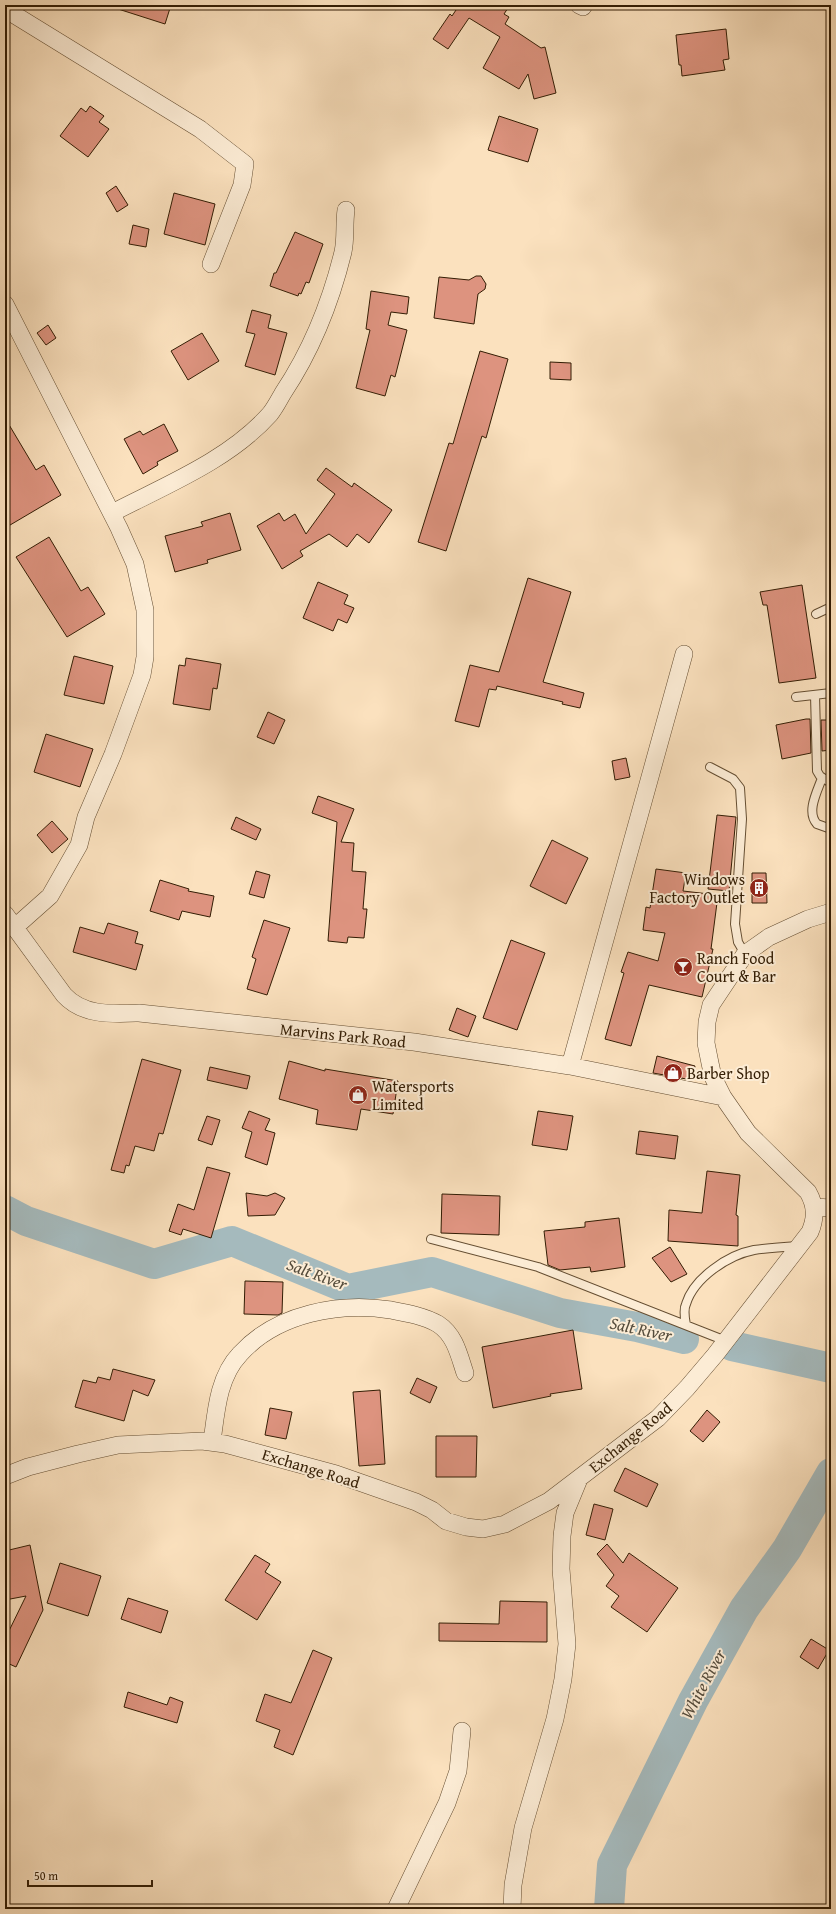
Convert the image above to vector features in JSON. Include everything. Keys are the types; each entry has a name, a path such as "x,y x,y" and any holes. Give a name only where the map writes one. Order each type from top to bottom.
{"street":[{"path":"579,5 583,7 584,5"},
{"path":"5,9 200,128 245,164 242,185 211,264"},
{"path":"112,513 201,467 241,440 270,413 291,381 306,353 331,293 343,250 346,210"},
{"path":"5,304 112,513 135,564 146,610 145,657 142,674 113,754 86,817 79,845 50,896 10,921"},
{"path":"570,1066 684,654"},
{"path":"831,912 808,919 769,937 745,954 711,1005 707,1022 706,1043 715,1082 723,1097 748,1133 808,1192 814,1207 831,1208"},
{"name":"Marvins Park Road","path":"10,921 64,995 75,1005 83,1009 105,1013 139,1013 414,1042 570,1066 723,1097"},
{"name":"Exchange Road","path":"5,1476 28,1467 118,1445 202,1441 225,1444 336,1474 416,1502 432,1510 446,1521 466,1527 484,1528 505,1524 549,1501 658,1418 687,1388 726,1341 800,1245 813,1226 814,1207"},
{"path":"212,1442 218,1402 224,1378 240,1354 267,1332 316,1312 347,1307 378,1308 412,1313 438,1325 455,1342 465,1373"},
{"path":"512,1909 513,1885 523,1828 555,1719 563,1679 567,1644 561,1569 562,1536 565,1514 579,1478"},
{"path":"396,1909 447,1803 458,1771 462,1731"}],"lane":[{"path":"816,614 831,607"},
{"path":"796,697 831,693"},
{"path":"815,694 816,766 818,774 831,783"},
{"path":"710,767 733,779 740,788 742,819 735,924 738,942 745,954"},
{"path":"822,778 813,807 812,816 817,824 831,828"},
{"path":"431,1239 538,1267 726,1341"},
{"path":"686,1325 685,1305 692,1291 718,1266 753,1250 800,1245"}],"building":[{"path":"115,5 171,5 165,24 115,8"},
{"path":"448,5 510,5 504,14 509,17 505,24 541,48 545,47 556,93 534,99 528,74 519,89 483,68 500,37 469,18 448,49 433,39 450,14 452,16 456,10"},
{"path":"726,29 729,59 723,60 725,70 682,76 681,65 679,65 676,35"},
{"path":"90,106 104,116 99,122 109,129 88,157 60,136 81,108 86,112"},
{"path":"499,116 538,129 528,162 488,150"},
{"path":"116,186 128,205 117,212 106,193"},
{"path":"174,193 215,204 205,245 164,234"},
{"path":"133,225 149,229 146,247 129,244"},
{"path":"295,232 323,244 309,283 306,282 301,294 299,293 298,296 270,286 274,273 276,273"},
{"path":"476,276 481,276 486,284 485,289 478,294 474,324 434,318 439,277 469,280"},
{"path":"371,291 409,297 407,314 391,312 388,325 407,330 395,377 391,375 385,396 356,388 370,330 366,329"},
{"path":"252,310 271,315 268,328 287,333 275,375 245,366 255,334 246,332"},
{"path":"48,325 56,338 46,345 37,333"},
{"path":"202,333 219,361 188,380 171,351"},
{"path":"480,351 508,359 486,438 482,436 446,551 418,542 449,443 453,444"},
{"path":"550,362 571,363 571,380 550,379"},
{"path":"5,418 36,470 44,465 61,495 5,528"},
{"path":"164,424 178,451 157,462 158,465 143,474 124,439 140,431 143,435"},
{"path":"326,468 352,487 354,483 392,510 369,543 357,534 347,547 329,534 300,551 303,556 282,569 257,526 279,513 284,521 295,514 306,534 335,494 317,480"},
{"path":"230,513 241,550 207,560 208,563 175,572 165,536 203,526 201,522"},
{"path":"49,537 81,591 88,587 105,614 67,637 16,557"},
{"path":"528,578 571,592 543,682 584,693 580,708 562,704 563,702 497,686 496,690 489,689 479,727 455,721 470,665 499,672"},
{"path":"318,582 348,595 344,604 354,608 347,623 338,619 333,631 303,618"},
{"path":"802,585 816,678 779,683 767,605 763,605 760,592"},
{"path":"74,656 113,666 104,704 64,695"},
{"path":"186,658 221,664 217,689 213,688 210,710 173,704 179,665 185,666"},
{"path":"268,712 285,720 274,744 257,737"},
{"path":"810,719 811,753 782,759 776,725"},
{"path":"821,720 831,720 831,750 822,751"},
{"path":"46,734 93,749 80,787 34,772"},
{"path":"626,758 630,777 615,780 612,761"},
{"path":"318,796 354,809 341,842 354,843 352,871 366,872 363,909 367,909 364,938 348,937 347,943 328,941 337,822 312,813"},
{"path":"717,815 736,817 729,891 708,889"},
{"path":"236,817 261,829 256,840 231,829"},
{"path":"52,821 68,839 52,853 37,835"},
{"path":"552,840 588,858 566,904 530,886"},
{"path":"656,869 686,873 683,891 718,895 711,949 713,949 702,997 649,985 631,1046 605,1039 624,973 621,972 628,952 658,961 665,933 643,930 646,907 650,908"},
{"path":"256,871 270,875 264,898 249,894"},
{"name":"Windows Factory Outlet","path":"752,873 766,873 767,903 752,903"},
{"path":"160,880 189,889 188,891 214,896 210,917 182,911 179,920 150,911"},
{"path":"264,920 290,928 267,995 247,989 256,959 252,957"},
{"path":"108,923 138,932 135,943 143,945 136,970 73,952 80,927 104,934"},
{"path":"511,940 545,953 517,1030 483,1018"},
{"path":"457,1008 476,1016 468,1037 449,1030"},
{"name":"Barber Shop","path":"657,1056 695,1066 692,1080 653,1073"},
{"path":"142,1059 181,1070 163,1134 159,1133 154,1151 135,1146 129,1166 126,1165 124,1173 111,1170"},
{"name":"Watersports Limited","path":"289,1061 325,1071 325,1069 398,1081 393,1114 361,1109 357,1130 316,1124 318,1110 279,1099"},
{"path":"210,1067 250,1076 247,1089 207,1080"},
{"path":"249,1111 270,1119 265,1130 275,1133 267,1165 245,1157 252,1132 242,1128"},
{"path":"538,1111 573,1116 567,1150 532,1145"},
{"path":"207,1116 220,1120 212,1145 198,1140"},
{"path":"639,1131 678,1136 675,1159 636,1154"},
{"path":"207,1167 230,1173 211,1238 183,1229 181,1235 169,1231 178,1204 194,1210"},
{"path":"707,1171 740,1175 736,1215 738,1216 738,1246 668,1241 669,1210 702,1213"},
{"path":"246,1193 267,1196 275,1193 285,1198 275,1215 248,1216"},
{"path":"442,1194 500,1196 499,1235 441,1233"},
{"path":"619,1218 625,1267 591,1272 590,1267 560,1270 548,1265 544,1231 585,1227 585,1222"},
{"path":"670,1247 687,1274 671,1282 652,1258"},
{"path":"245,1281 283,1282 282,1313 278,1315 244,1314"},
{"path":"573,1330 582,1389 550,1394 551,1396 493,1408 482,1347"},
{"path":"113,1369 155,1380 148,1396 133,1390 124,1421 75,1407 83,1380 96,1383 98,1377 110,1380"},
{"path":"417,1378 437,1387 430,1403 410,1393"},
{"path":"380,1390 385,1464 359,1466 353,1392"},
{"path":"270,1408 292,1412 286,1439 265,1435"},
{"path":"707,1410 720,1422 703,1442 690,1431"},
{"path":"436,1436 477,1436 476,1477 436,1477"},
{"path":"625,1468 658,1484 647,1507 614,1491"},
{"path":"594,1504 613,1509 605,1540 586,1535"},
{"path":"607,1544 623,1563 629,1553 678,1588 647,1632 611,1607 619,1596 606,1586 614,1575 597,1554"},
{"path":"30,1545 43,1610 16,1667 5,1662 5,1639 26,1596 5,1600 5,1551"},
{"path":"255,1555 270,1564 265,1572 281,1582 257,1620 225,1600"},
{"path":"60,1563 101,1576 88,1616 47,1603"},
{"path":"128,1598 168,1611 161,1633 121,1619"},
{"path":"500,1601 547,1602 547,1642 439,1641 439,1623 499,1624"},
{"path":"811,1639 829,1650 818,1669 800,1657"},
{"path":"313,1650 332,1658 293,1755 274,1747 280,1730 256,1721 265,1694 291,1703"},
{"path":"128,1692 167,1705 170,1697 183,1702 177,1723 124,1707"}],"waterway":[{"name":"Salt River","path":"5,1210 26,1221 154,1264 232,1241 348,1289 432,1272 560,1313 637,1327 684,1339"},
{"name":"Salt River","path":"732,1346 831,1368"},
{"name":"White River","path":"609,1909 612,1865 693,1701 744,1609 787,1549 831,1473"}],"place":[{"name":"Windows Factory Outlet","path":"759,888"},
{"name":"Ranch Food Court & Bar","path":"683,967"},
{"name":"Barber Shop","path":"673,1073"},
{"name":"Watersports Limited","path":"358,1095"}]}
